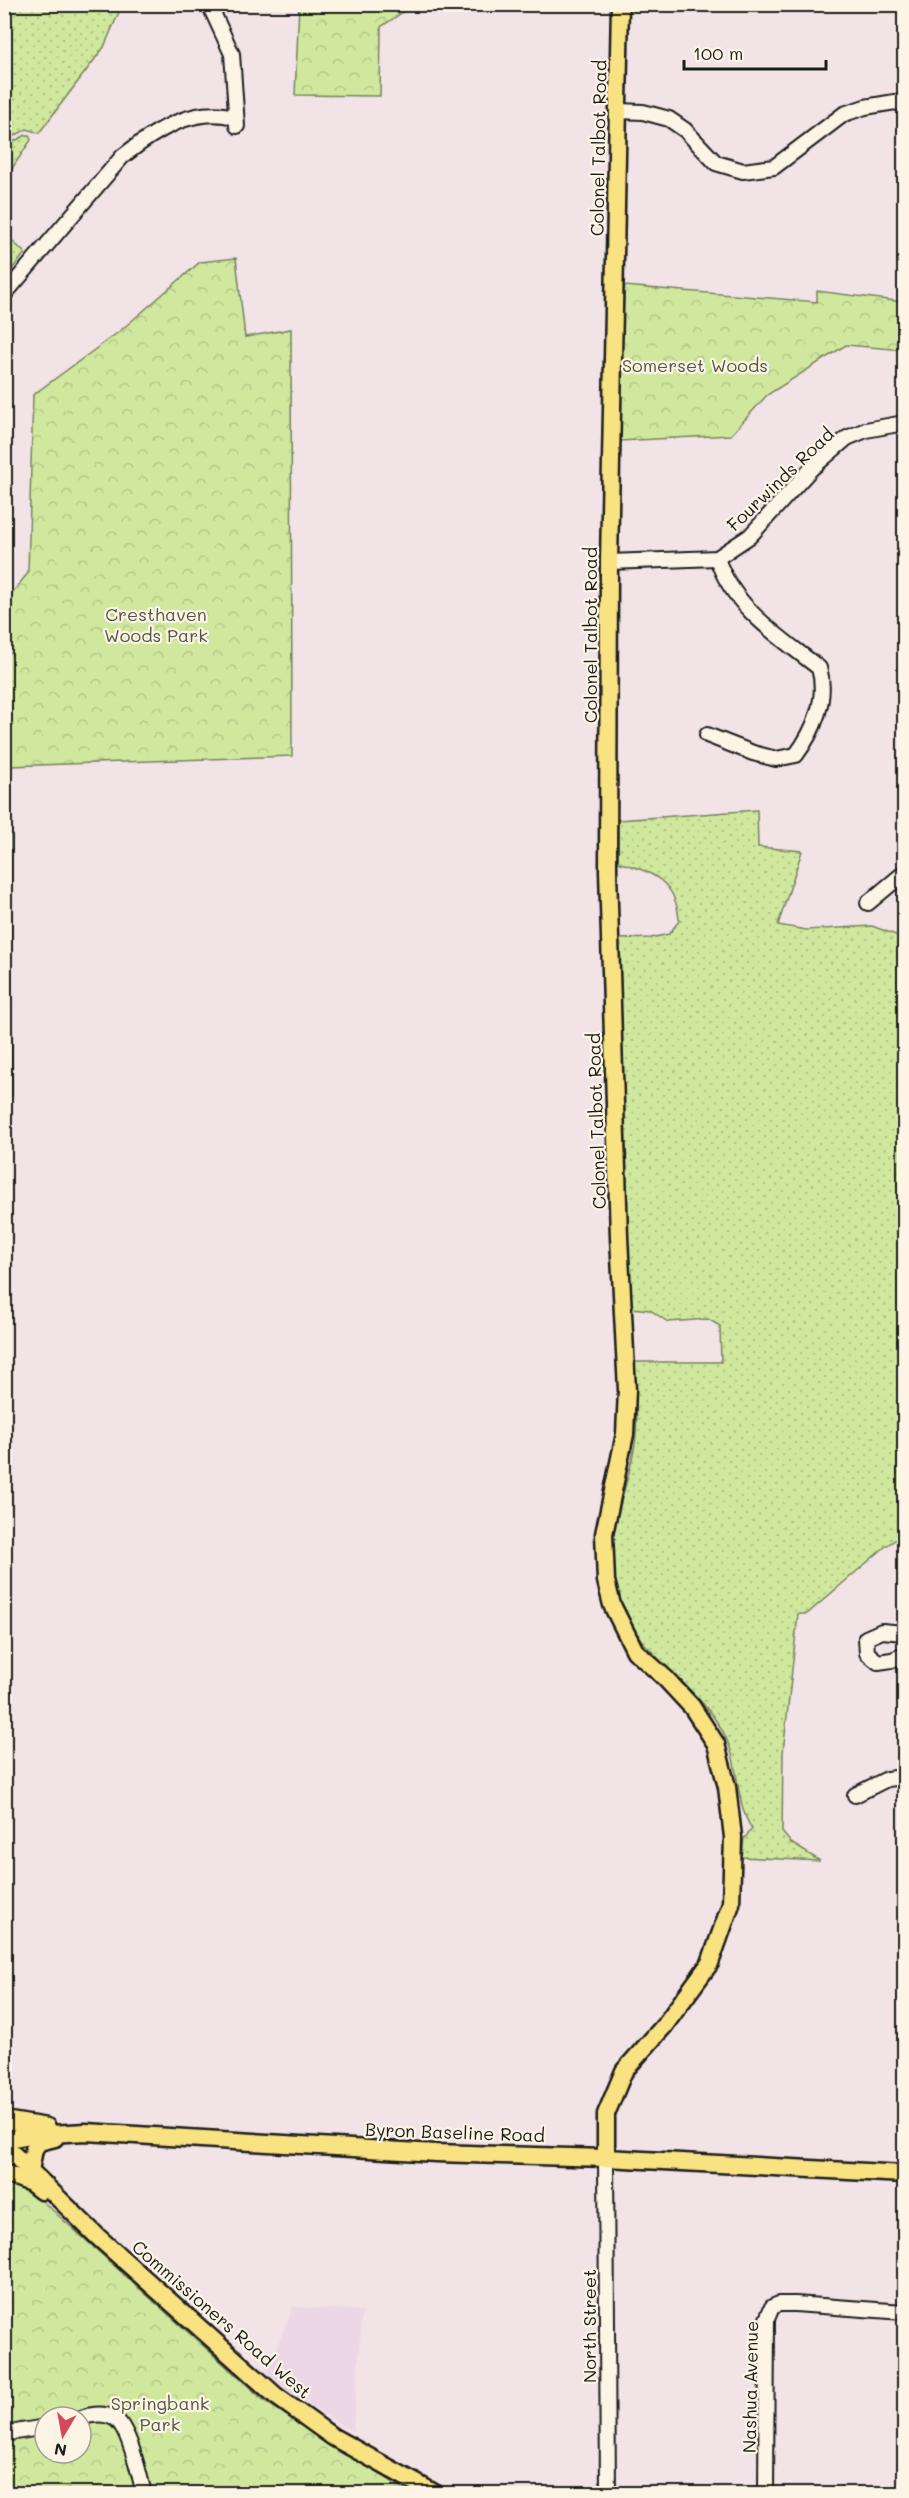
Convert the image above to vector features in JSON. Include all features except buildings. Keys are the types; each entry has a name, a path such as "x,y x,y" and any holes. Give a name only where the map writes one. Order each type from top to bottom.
{"main road":[{"name":"Colonel Talbot Road","path":"606,2158 606,2114 624,2072 664,2026 710,1963 731,1904 733,1838 727,1787 716,1744 692,1707 666,1678 635,1650 612,1605 606,1581 604,1534 625,1434 627,1390 619,1237 609,871 609,562 620,4"},
{"path":"4,2120 86,2132"},
{"name":"Byron Baseline Road","path":"4,2140 31,2135 86,2132 436,2152 606,2158 904,2174"},
{"path":"30,2171 34,2149 39,2142 86,2132"},
{"name":"Commissioners Road West","path":"4,2145 89,2228 276,2396 333,2437 436,2493"},
{"path":"4,2173 31,2183 89,2228"}],"street":[{"path":"4,295 122,157 141,141 164,126 194,117 223,113 236,122 232,54 209,4"},
{"path":"618,111 642,112 669,119 685,130 716,164 743,171 774,167 844,114 865,107 895,102 904,105"},
{"name":"Fourwinds Road","path":"717,558 750,536 811,469 847,438 866,430 904,423"},
{"path":"609,562 717,558 725,579 751,614 819,668 823,692 809,738 796,755 776,759 753,753 707,735"},
{"path":"868,903 904,873"},
{"path":"904,1631 882,1631 866,1638 867,1653 878,1662 904,1655"},
{"path":"855,1795 887,1779 904,1777"},
{"name":"North Street","path":"606,2158 608,2493"},
{"name":"Nashua Avenue","path":"766,2493 767,2319 772,2307 779,2304 795,2304 904,2312"},
{"path":"93,2414 115,2419 123,2430 144,2493"},
{"path":"4,2433 33,2429"}],"shaded area":[{"path":"293,2307 362,2311 353,2432 265,2378"}],"green space":[{"path":"5,4 122,5 104,47 39,133 27,129 5,141"},
{"path":"299,5 413,5 381,27 380,96 295,95"},
{"path":"29,135 31,140 5,179 5,146"},
{"path":"5,234 25,253 4,278"},
{"name":"Cresthaven Woods Park","path":"236,258 245,337 291,329 292,756 10,766 12,1096 5,1096 4,603 28,573 33,395 120,331 200,262"},
{"name":"Somerset Woods","path":"624,286 817,302 817,291 904,302 904,350 846,345 767,395 731,435 619,441"},
{"path":"757,810 758,847 802,851 778,925 806,930 872,926 904,938 904,1534 886,1546 807,1614 798,1614 783,1753 782,1832 791,1843 820,1861 742,1857 744,1839 752,1829 743,1808 734,1761 726,1738 713,1716 697,1697 661,1662 629,1623 618,1600 612,1573 613,1537 630,1470 636,1435 634,1362 721,1362 720,1326 708,1319 668,1322 650,1310 632,1308 627,1237 619,939 651,938 669,934 679,921 677,907 668,887 642,870 618,862 618,820"},
{"name":"Springbank Park","path":"4,2180 40,2199 267,2403 410,2493 5,2493"}]}
